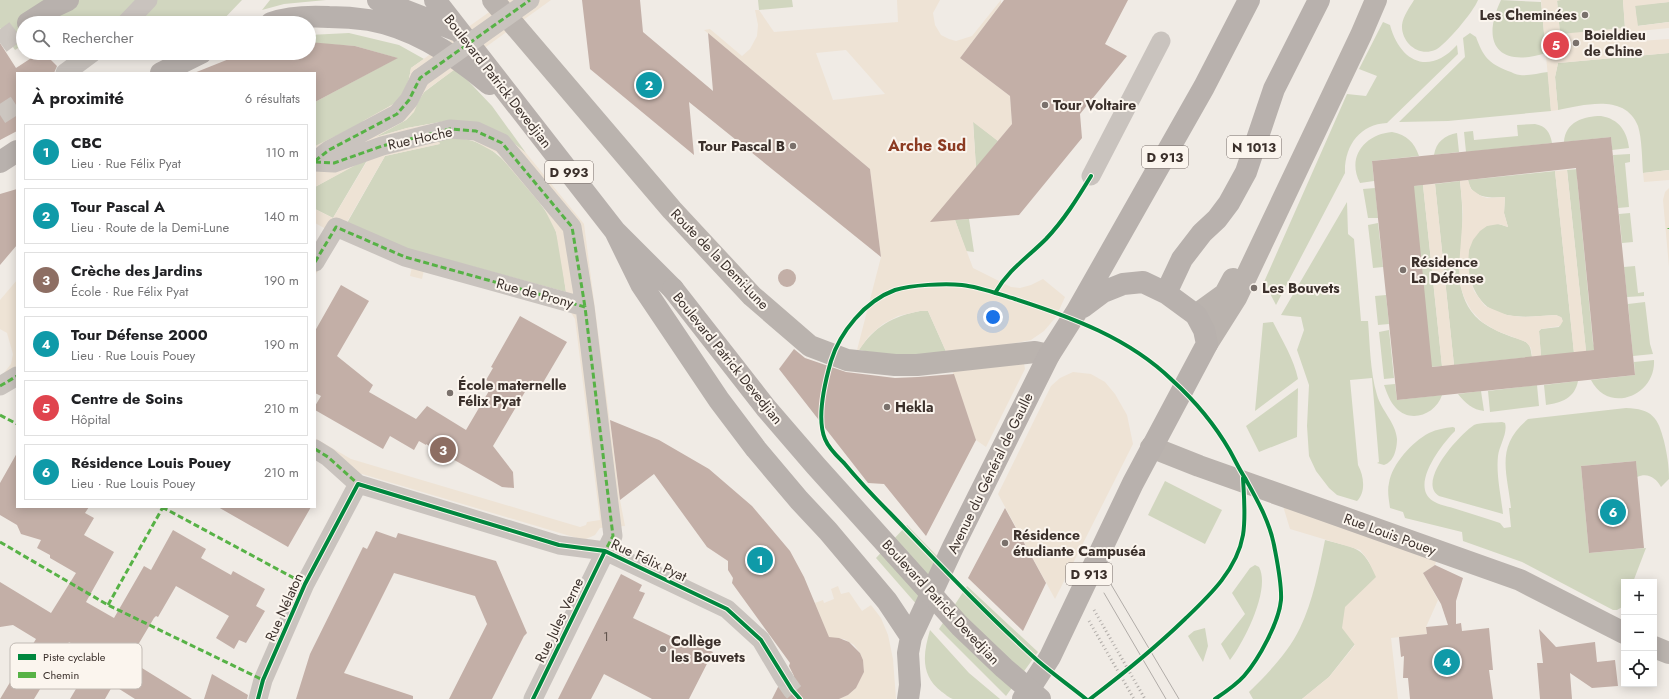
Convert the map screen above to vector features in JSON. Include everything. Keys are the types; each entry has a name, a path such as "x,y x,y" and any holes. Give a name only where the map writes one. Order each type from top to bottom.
{"main road":[{"path":"39,16 68,0"},
{"path":"378,0 458,31"},
{"name":"Boulevard Patrick Devedjian","path":"435,0 615,230 674,289 785,430 960,626 1004,668 1040,699"},
{"name":"Avenue du Général de Gaulle","path":"914,694 908,660 911,637 953,547 1049,355 1077,312 1204,87 1249,0"},
{"name":"N 1013","path":"1166,293 1182,259 1202,233 1217,219 1229,203 1246,172 1274,89 1319,0"},
{"path":"316,16 369,20 389,25 422,38 447,52 470,68 524,113"},
{"path":"163,72 187,60"},
{"path":"0,162 16,152"},
{"path":"615,230 641,284 719,400 761,455 887,601 911,637"},
{"name":"Avenue du Général de Gaulle","path":"1077,312 1103,292 1124,284 1143,282 1166,293 1196,315 1204,330 1208,344"},
{"name":"D 913","path":"1023,699 1050,657 1151,447 1208,344"}],"street":[{"path":"133,16 148,0"},
{"name":"Route de la Demi-Lune","path":"493,0 672,210 752,296 810,346 847,360 895,365 917,365 1035,352 1049,355"},
{"name":"Rue Hoche","path":"316,161 330,150 397,114 409,100 420,78 530,0"},
{"path":"1196,315 1225,294 1370,0"},
{"path":"1208,344 1236,298 1361,35 1376,0"},
{"path":"1091,176 1161,41"},
{"path":"67,72 83,60"},
{"name":"Rue Hoche","path":"316,162 334,163 382,146 450,129 476,131 502,143 572,227 585,307"},
{"name":"Rue de Prony","path":"316,260 336,227 405,257 585,307 613,536 605,550"},
{"path":"0,386 16,377"},
{"name":"Rue Louis Pouey","path":"1151,447 1199,466 1520,580 1621,631"},
{"name":"Rue Félix Pyat","path":"316,450 328,457 358,484 559,545 605,550 727,609 761,640 783,677"},
{"name":"Rue Nélaton","path":"258,699 264,680 305,584 358,484"},
{"name":"Rue Jules Verne","path":"533,699 605,550"},
{"path":"1657,648 1669,653"}],"green space":[{"path":"0,0 242,0 227,16 16,16 15,50 0,28"},
{"path":"270,0 326,0 284,4 262,10"},
{"path":"758,0 792,0 793,7 759,10"},
{"path":"1414,0 1478,0 1459,28 1440,47 1429,52 1417,50 1404,37 1402,31 1404,18"},
{"path":"1501,0 1541,2 1546,53 1530,57 1516,57 1506,54 1498,49 1494,40 1493,29 1495,16"},
{"path":"1557,0 1623,0 1625,28 1560,35"},
{"path":"1669,2 1669,22 1637,26 1635,5"},
{"path":"1383,22 1390,25 1395,38 1408,56 1417,60 1426,62 1436,60 1446,55 1457,45 1458,54 1387,123 1369,127 1356,138 1347,154 1345,173 1276,305 1264,282 1347,94 1366,96 1377,76 1359,69"},
{"path":"349,33 399,45 424,59 411,68 409,79 403,94 397,102 364,122 316,146 316,101 397,58 355,46 316,43 316,35"},
{"path":"1470,33 1476,37 1487,58 1501,68 1520,75 1548,72 1551,111 1448,121 1399,122 1465,57 1463,38"},
{"path":"1669,53 1669,170 1643,173 1638,126 1632,116 1624,109 1614,105 1591,104 1558,110 1555,77 1558,63"},
{"path":"456,68 492,106 526,153 501,133 446,121 407,128 373,138 406,120 411,115 423,93"},
{"path":"1601,116 1613,120 1621,127 1626,136 1629,148 1612,150 1611,137 1564,142 1565,135 1568,130 1576,122 1588,117"},
{"path":"973,121 998,141 976,168"},
{"path":"1535,124 1542,126 1547,130 1552,143 1466,152 1464,132 1473,131 1474,140 1518,136 1517,125"},
{"path":"1392,132 1406,137 1415,147 1419,156 1372,161 1374,181 1360,183 1356,173 1355,164 1361,148 1374,137"},
{"path":"1457,133 1459,152 1434,155 1437,146 1445,137"},
{"path":"453,138 466,139 487,147 512,169 542,206 552,221 556,233 566,292 404,248 347,223 385,156 439,144 439,141"},
{"path":"1630,154 1630,162 1625,163 1629,207 1618,208 1613,155"},
{"path":"369,157 333,218 316,210 316,186"},
{"path":"1578,169 1579,177 1577,178 1593,343 1596,350 1586,351 1567,170"},
{"path":"1555,171 1574,353 1541,356 1539,331 1541,329 1559,327 1562,318 1556,315 1524,317 1501,313 1493,310 1483,303 1475,292 1470,278 1468,264 1469,251 1473,238 1481,229 1493,224 1508,227 1504,213 1505,197 1487,197 1477,194 1473,191 1468,180"},
{"path":"1460,181 1462,201 1462,233 1460,283 1466,302 1475,316 1484,324 1527,343 1529,345 1532,357 1454,365 1435,184"},
{"path":"1423,185 1442,366 1430,367 1412,186"},
{"path":"1375,188 1378,218 1368,218 1363,189"},
{"path":"1347,202 1348,234 1354,239 1361,321 1368,321 1373,377 1377,395 1394,427 1397,439 1396,451 1393,458 1384,465 1377,463 1379,462 1372,378 1350,380 1358,465 1363,479 1362,493 1357,501 1337,495 1329,488 1316,471 1309,456 1307,426 1309,385 1297,350 1304,330 1301,317 1281,315"},
{"path":"1630,213 1633,242 1622,243 1619,214"},
{"path":"969,219 974,252 966,251 955,220"},
{"path":"1378,223 1383,267 1373,268 1368,225"},
{"path":"1635,266 1638,293 1644,292 1644,296 1627,297 1624,267"},
{"path":"1386,295 1389,324 1378,325 1375,296"},
{"path":"1645,302 1650,344 1653,354 1633,356 1628,304"},
{"path":"920,311 928,311 948,356 913,359 859,350 871,335 885,324 901,316"},
{"path":"1273,322 1291,357 1298,379 1255,411 1263,323"},
{"path":"1389,330 1394,378 1384,379 1379,332"},
{"path":"1654,360 1653,372 1648,383 1640,391 1630,396 1619,398 1609,397 1599,391 1591,380 1635,375 1634,362"},
{"path":"1578,381 1571,396 1557,403 1546,405 1544,385"},
{"path":"1395,384 1397,400 1442,395 1439,402 1429,412 1416,416 1409,415 1402,413 1394,406 1384,385"},
{"path":"1537,385 1539,406 1490,412 1488,391"},
{"path":"1298,388 1297,437 1259,452 1246,426"},
{"path":"1481,391 1484,411 1470,406 1458,394"},
{"path":"1626,408 1642,410 1648,413 1656,420 1659,426 1665,446 1669,479 1661,487 1657,481 1651,477 1645,475 1637,477 1636,461 1581,466 1589,553 1646,548 1634,579 1621,579 1621,608 1617,610 1613,610 1522,562 1463,541 1462,532 1405,518 1403,512 1390,508 1388,486 1398,461 1416,442 1429,433 1453,427 1455,428 1455,431 1443,445 1430,465 1424,486 1427,494 1438,504 1500,523 1504,528 1511,527 1509,508 1511,508 1506,471 1507,450 1518,429 1528,419"},
{"path":"1505,423 1506,427 1498,456 1498,478 1503,514 1439,496 1433,489 1433,480 1436,470 1459,438 1474,425"},
{"path":"1165,481 1222,510 1205,544 1148,515"},
{"path":"907,525 940,559 918,606 876,558"},
{"path":"1325,540 1352,547 1357,550 1367,559 1377,577 1355,644 1329,677 1302,699 1253,699 1249,692 1284,654 1305,618 1318,573"},
{"path":"1255,565 1259,567 1262,577 1262,588 1259,601 1242,641 1230,660 1221,644 1245,614 1232,593 1250,568"},
{"path":"967,586 1038,652 1006,696 939,629"},
{"path":"1205,628 1208,646 1203,662 1188,636 1194,631"},
{"path":"930,630 969,673 1000,699 953,699 942,692 930,679 925,664 926,647"}],"shaded area":[{"path":"506,0 551,0 425,91 414,112 406,120 376,137 407,128 446,121 501,133 526,153 584,224 620,500 625,526 600,528 595,535 586,539 580,539 316,460 316,439 351,459 580,527 586,525 587,522 600,520 575,319 570,311 424,270 422,279 410,276 412,267 339,237 316,274 316,246 326,229 316,224 316,210 333,218 369,158 316,186 316,146 364,122 363,121 397,102 403,94 409,79 411,68","holes":["456,137 474,141 498,154 544,208 556,232 566,292 404,248 347,222 385,156 440,144 439,141"]},
{"path":"897,0 940,0 933,13 935,25 941,35 956,41 972,36 1001,0 1001,4 960,58 1010,96 1012,124 998,141 973,122 976,168 955,220 973,268 1011,287 1020,288 1031,285 1043,279 1065,297 1056,317 1044,331 1031,340 948,356 928,311 920,311 898,316 883,324 869,336 859,350 857,350 881,257 870,169 704,30 710,29 742,56 750,49 757,36 758,25 755,10 759,10 774,32 898,22","holes":["846,50 885,94 833,100 816,53"]},
{"path":"1541,0 1561,0 1557,1 1560,34 1625,28 1623,0 1669,0 1669,2 1635,6 1638,26 1669,22 1669,28 1639,31 1640,41 1669,39 1669,53 1558,63 1555,77 1558,110 1551,111"},
{"path":"1567,170 1586,351 1574,353 1555,171"},
{"path":"1669,170 1669,180 1644,182 1643,173"},
{"path":"1468,180 1471,189 1481,196 1487,198 1505,197 1504,213 1508,227 1499,224 1487,226 1480,231 1473,240 1469,250 1468,266 1474,291 1485,306 1507,315 1522,317 1556,315 1561,317 1563,321 1560,326 1541,329 1539,331 1541,356 1532,357 1531,348 1526,342 1497,331 1482,322 1471,310 1464,297 1460,285 1459,267 1463,213 1460,181"},
{"path":"1435,184 1454,365 1442,366 1423,185"},
{"path":"1669,188 1669,267 1663,200 1665,192"},
{"path":"16,281 16,384 3,374 11,364 13,354 7,333 0,329 0,300"},
{"path":"1024,363 1025,369 986,447 976,440 951,367"},
{"path":"1073,372 1091,374 1105,382 1115,394 1127,415 1133,444 1055,599 998,494 1051,386 1060,378"},
{"path":"1283,506 1436,561 1435,565 1423,573 1438,600 1426,627 1427,634 1391,638 1398,699 1302,699 1329,677 1355,645 1342,628 1345,607 1376,577 1368,560 1360,550 1290,529"},
{"path":"838,586 841,594 849,592 862,611 871,605 881,618 888,635 893,659 896,699 838,699 848,695 856,688 864,672 863,660 854,645 844,639 829,638 815,603 823,600 824,603 834,599 831,589"}],"building":[{"path":"582,0 640,0 643,32 713,91 708,33 870,169 881,257 689,102 694,155 590,69"},
{"name":"Tour Voltaire","path":"1004,0 1128,0 1105,44 1127,56 1080,114 1082,138 1019,215 930,222 1012,124 1010,96 960,58"},
{"path":"0,43 16,68 28,60 51,60 57,66 54,72 16,72 16,132 0,140"},
{"path":"316,43 355,46 398,58 316,101 316,72 196,72 226,60 316,60"},
{"name":"Résidence La Défense","path":"1611,137 1635,375 1397,400 1372,161","holes":["1576,168 1594,350 1432,367 1414,186"]},
{"path":"16,189 16,246 0,265 0,194"},
{"path":"783,269 791,269 796,274 794,285 791,287 783,287 778,282 778,274"},
{"path":"341,285 369,301 337,356 373,385 369,392 416,419 427,406 466,430 493,384 486,380 493,368 491,367 520,316 567,342 541,386 532,380 493,446 513,472 514,488 502,487 419,441 414,450 390,436 383,449 316,411 316,404 321,396 316,394 316,329"},
{"name":"Hekla","path":"794,349 805,358 846,372 895,378 954,374 976,440 926,536 884,484 868,483 779,369"},
{"path":"610,420 659,440 709,469 752,506 790,551 804,577 829,637 839,638 849,642 860,653 863,660 864,672 856,688 848,695 839,699 772,699 778,687 788,687 793,682 794,676 789,666 790,663 732,583 733,578 728,570 728,561 707,547 654,474 620,500"},
{"path":"16,455 16,508 88,508 85,513 94,518 84,535 114,552 86,602 114,618 144,566 151,570 173,530 206,549 201,558 231,575 233,571 265,589 256,606 265,611 246,643 239,640 234,649 216,638 229,616 176,586 158,617 156,616 154,618 139,643 34,643 36,639 13,625 0,627 0,582 51,613 76,573 50,558 50,555 37,548 41,540 21,534 17,525 0,515 0,483"},
{"path":"1636,461 1644,548 1589,553 1581,466"},
{"path":"220,508 310,508 288,547"},
{"name":"Résidence étudiante Campuséa","path":"1005,508 1046,583 1023,631 968,578"},
{"path":"376,531 396,538 398,533 496,561 527,633 524,636 492,699 449,699 487,624 475,596 394,573 344,673 413,696 413,699 296,699 310,654 363,547 367,549"},
{"path":"1435,565 1463,578 1456,601 1456,624 1461,623 1462,631 1489,628 1493,670 1489,670 1493,699 1410,699 1408,678 1403,678 1404,656 1401,657 1399,637 1427,634 1426,627 1448,625 1441,604 1423,573"},
{"path":"621,574 642,585 639,591 645,593 633,618 685,643 687,639 713,652 689,699 652,699 604,674 591,699 558,699"},
{"path":"1539,629 1556,647 1595,642 1597,662 1615,660 1618,686 1592,688 1570,673 1572,699 1540,699 1537,663 1543,663"},
{"path":"142,668 192,699 135,699 119,689 142,689"},
{"path":"212,674 248,695 247,699 204,699"},
{"path":"10,682 10,689 40,689 34,699 0,699"},
{"path":"76,689 111,689 105,699 70,699"}],"tunnel":[{"path":"0,43 16,31"},
{"path":"0,115 16,105"},
{"path":"783,677 800,699"}],"tram line":[{"path":"1109,581 1179,699"},
{"path":"1104,593 1166,699"}],"railway":[{"path":"1094,610 1145,699"},
{"path":"1089,621 1134,699"}],"marked path":[{"path":"316,160 329,150 397,114 409,100 420,78 530,0"},
{"path":"316,162 334,163 382,146 450,129 476,131 502,143 572,227 585,307"},
{"path":"316,260 336,227 405,257 585,307 613,536 605,551"},
{"path":"0,386 16,377"},
{"path":"0,415 16,423"},
{"path":"316,450 328,457 358,484"},
{"path":"108,605 162,508"},
{"path":"164,508 305,584"},
{"path":"0,542 108,605 263,680"}],"cycle path":[{"path":"995,293 1012,270 1046,239 1059,224 1091,176"},
{"path":"1086,699 1038,661 981,607 872,495 833,452 827,443 822,430 821,411 826,379 835,350 847,329 855,319 884,295 895,290 910,287 955,284 975,287 1057,313 1098,330 1137,352 1172,380 1204,413 1230,451 1266,519 1274,545 1281,587 1281,600 1276,619 1262,650 1250,669 1241,679 1230,689 1215,699"},
{"path":"1090,699 1174,630 1221,582 1235,560 1243,535 1245,514 1243,478"},
{"path":"258,699 263,680 305,584 358,484 559,545 605,551 727,609 761,640 792,690 800,699"},
{"path":"533,699 605,551"}],"place":[{"name":"Les Cheminées","path":"1585,15"},
{"name":"Boieldieu de Chine","path":"1576,43"},
{"name":"Centre de Soins","path":"1556,45"},
{"name":"Tour Pascal A","path":"649,85"},
{"name":"Tour Voltaire","path":"1045,105"},
{"name":"Tour Pascal B","path":"793,146"},
{"name":"Résidence La Défense","path":"1403,270"},
{"name":"Les Bouvets","path":"1254,288"},
{"name":"École maternelle Félix Pyat","path":"450,393"},
{"name":"Hekla","path":"887,407"},
{"name":"Crèche des Jardins","path":"443,450"},
{"name":"Résidence Louis Pouey","path":"1613,512"},
{"name":"Résidence étudiante Campuséa","path":"1005,543"},
{"name":"CBC","path":"760,560"},
{"name":"Collège les Bouvets","path":"663,649"},
{"name":"Tour Défense 2000","path":"1447,662"}],"district":[{"name":"Arche Sud","path":"927,145"}]}
